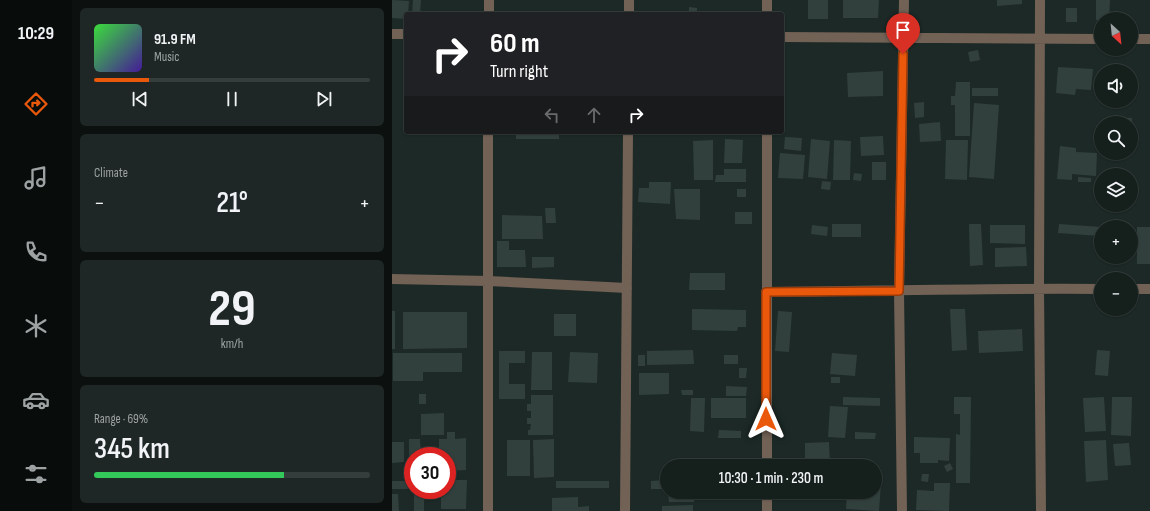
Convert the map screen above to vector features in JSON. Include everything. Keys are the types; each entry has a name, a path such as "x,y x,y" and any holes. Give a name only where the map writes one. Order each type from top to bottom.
{"street":[{"path":"488,12 489,0"},
{"path":"629,0 629,12"},
{"path":"767,0 767,12"},
{"path":"902,511 899,291 904,0"},
{"path":"1040,0 1039,288 1041,511"},
{"path":"392,34 404,34"},
{"path":"784,37 1094,39"},
{"path":"1138,39 1150,40"},
{"path":"488,134 488,511"},
{"path":"625,511 628,134"},
{"path":"766,459 767,134"},
{"path":"392,279 488,281 627,288"},
{"path":"766,292 1039,288 1094,289"},
{"path":"1138,289 1150,289"},
{"path":"767,499 767,511"}],"building":[{"path":"392,0 409,1 408,12 404,12 404,19 392,18"},
{"path":"413,0 421,0 420,12 412,12"},
{"path":"808,0 828,0 828,19 808,19"},
{"path":"843,0 879,0 878,18 843,18"},
{"path":"997,0 1022,0 1022,4 997,6"},
{"path":"1096,0 1110,0 1109,12 1096,12"},
{"path":"689,7 697,8 697,12 689,12"},
{"path":"1066,8 1077,8 1077,22 1066,22"},
{"path":"978,50 980,60 970,62 968,52"},
{"path":"1058,67 1093,69 1091,90 1076,89 1075,95 1056,93"},
{"path":"883,71 883,96 848,97 847,73"},
{"path":"956,82 970,82 970,136 955,136 955,105 951,105 951,96 955,96"},
{"path":"972,88 998,88 998,96 972,96"},
{"path":"924,102 924,117 915,118 914,103"},
{"path":"974,103 999,105 994,179 969,177"},
{"path":"940,122 941,141 920,142 919,124"},
{"path":"516,134 559,134 559,139 516,139"},
{"path":"883,136 884,155 861,156 860,137"},
{"path":"785,137 802,138 801,151 784,149"},
{"path":"725,139 743,140 742,163 724,163"},
{"path":"811,139 830,141 827,179 808,177"},
{"path":"713,140 713,180 694,180 693,141"},
{"path":"834,140 851,141 850,180 833,180"},
{"path":"946,140 968,140 967,180 945,179"},
{"path":"1060,146 1076,148 1076,152 1094,153 1094,160 1097,160 1096,168 1094,168 1094,176 1072,174 1072,180 1057,179"},
{"path":"780,153 805,155 803,179 778,178"},
{"path":"872,162 886,162 886,180 872,180"},
{"path":"724,169 746,169 746,182 715,182 716,175 724,175"},
{"path":"854,173 862,174 861,181 853,180"},
{"path":"1078,177 1091,178 1091,182 1078,182"},
{"path":"822,181 831,182 830,190 821,189"},
{"path":"649,182 671,182 670,204 638,202 639,188 649,188"},
{"path":"674,189 700,189 700,220 676,219"},
{"path":"737,189 746,189 746,197 737,197"},
{"path":"545,208 555,208 556,223 546,223"},
{"path":"735,212 752,212 752,224 735,224"},
{"path":"502,215 542,216 543,239 502,239"},
{"path":"832,224 861,224 861,237 832,237"},
{"path":"969,224 981,224 983,265 970,266"},
{"path":"1059,224 1094,226 1094,236 1058,233"},
{"path":"812,225 828,227 827,236 811,234"},
{"path":"990,225 1025,225 1025,244 990,243"},
{"path":"1138,227 1150,227 1150,264 1138,264"},
{"path":"497,241 509,241 509,250 525,250 526,267 497,267"},
{"path":"1026,247 1027,266 995,267 995,248"},
{"path":"532,257 554,257 554,267 532,268"},
{"path":"690,273 725,273 725,290 689,290"},
{"path":"692,309 746,310 746,327 738,327 737,331 692,330"},
{"path":"950,309 965,309 967,350 952,351"},
{"path":"392,311 395,311 395,349 392,349"},
{"path":"778,311 792,312 789,352 775,351"},
{"path":"403,312 467,312 467,348 403,349"},
{"path":"554,314 576,314 576,336 554,336"},
{"path":"1022,329 1023,351 979,353 978,331"},
{"path":"693,350 694,364 647,365 647,351"},
{"path":"1097,350 1110,351 1108,376 1095,375"},
{"path":"499,351 525,351 525,363 509,363 509,384 525,384 525,399 499,399"},
{"path":"532,352 552,352 552,390 531,390"},
{"path":"570,352 598,353 597,383 568,382"},
{"path":"393,353 462,353 462,372 423,372 423,381 393,381"},
{"path":"832,353 857,355 855,376 830,374"},
{"path":"638,355 645,355 645,366 638,366"},
{"path":"724,355 738,355 738,364 724,364"},
{"path":"739,368 747,368 746,378 739,378"},
{"path":"639,373 669,373 669,394 639,395"},
{"path":"831,377 840,377 840,383 831,383"},
{"path":"726,386 747,387 746,396 726,396"},
{"path":"681,390 693,390 693,395 682,395"},
{"path":"419,394 426,394 426,404 419,404"},
{"path":"531,395 553,395 553,435 528,435 528,430 530,430 531,424 527,424 527,418 531,418 531,411 527,411 527,404 531,404"},
{"path":"843,397 880,398 880,406 843,405"},
{"path":"954,397 971,397 970,483 956,483 956,434 960,435 960,414 954,414"},
{"path":"1104,397 1106,431 1085,432 1083,398"},
{"path":"1112,397 1132,397 1131,436 1111,435"},
{"path":"691,398 705,398 704,432 690,431"},
{"path":"711,398 746,398 746,418 711,418"},
{"path":"830,406 848,407 845,438 828,437"},
{"path":"444,413 444,435 421,435 421,414"},
{"path":"719,430 741,431 741,438 718,438"},
{"path":"447,432 455,432 455,439 466,438 466,470 456,471 456,447 439,447 439,439 447,439"},
{"path":"855,432 876,433 875,439 855,439"},
{"path":"914,437 950,438 949,461 938,460 938,463 920,463 920,453 914,453"},
{"path":"409,439 420,439 420,447 409,447"},
{"path":"554,439 554,477 534,478 533,440"},
{"path":"507,440 530,440 530,476 507,476"},
{"path":"1106,440 1108,480 1086,482 1084,441"},
{"path":"392,442 404,442 404,462 392,463"},
{"path":"829,442 830,459 805,459 805,443"},
{"path":"1129,443 1131,465 1115,466 1113,444"},
{"path":"950,463 953,469 947,472 944,466"},
{"path":"922,474 929,474 928,482 921,481"},
{"path":"456,480 467,480 466,509 441,509 441,499 456,499"},
{"path":"660,480 660,489 651,489 651,481"},
{"path":"392,481 404,481 404,489 392,489"},
{"path":"556,481 609,481 609,488 556,488"},
{"path":"934,483 950,483 949,511 916,510 917,490 934,491"},
{"path":"392,494 398,494 399,511 392,511"},
{"path":"578,497 578,507 589,506 589,511 552,511 552,498"},
{"path":"414,499 424,499 424,511 414,511"},
{"path":"669,499 694,499 694,502 669,502"},
{"path":"847,499 880,499 879,511 846,509"},
{"path":"693,505 693,511 662,511 662,506"}],"route":[{"path":"766,419 766,292 899,291 903,54"}]}
